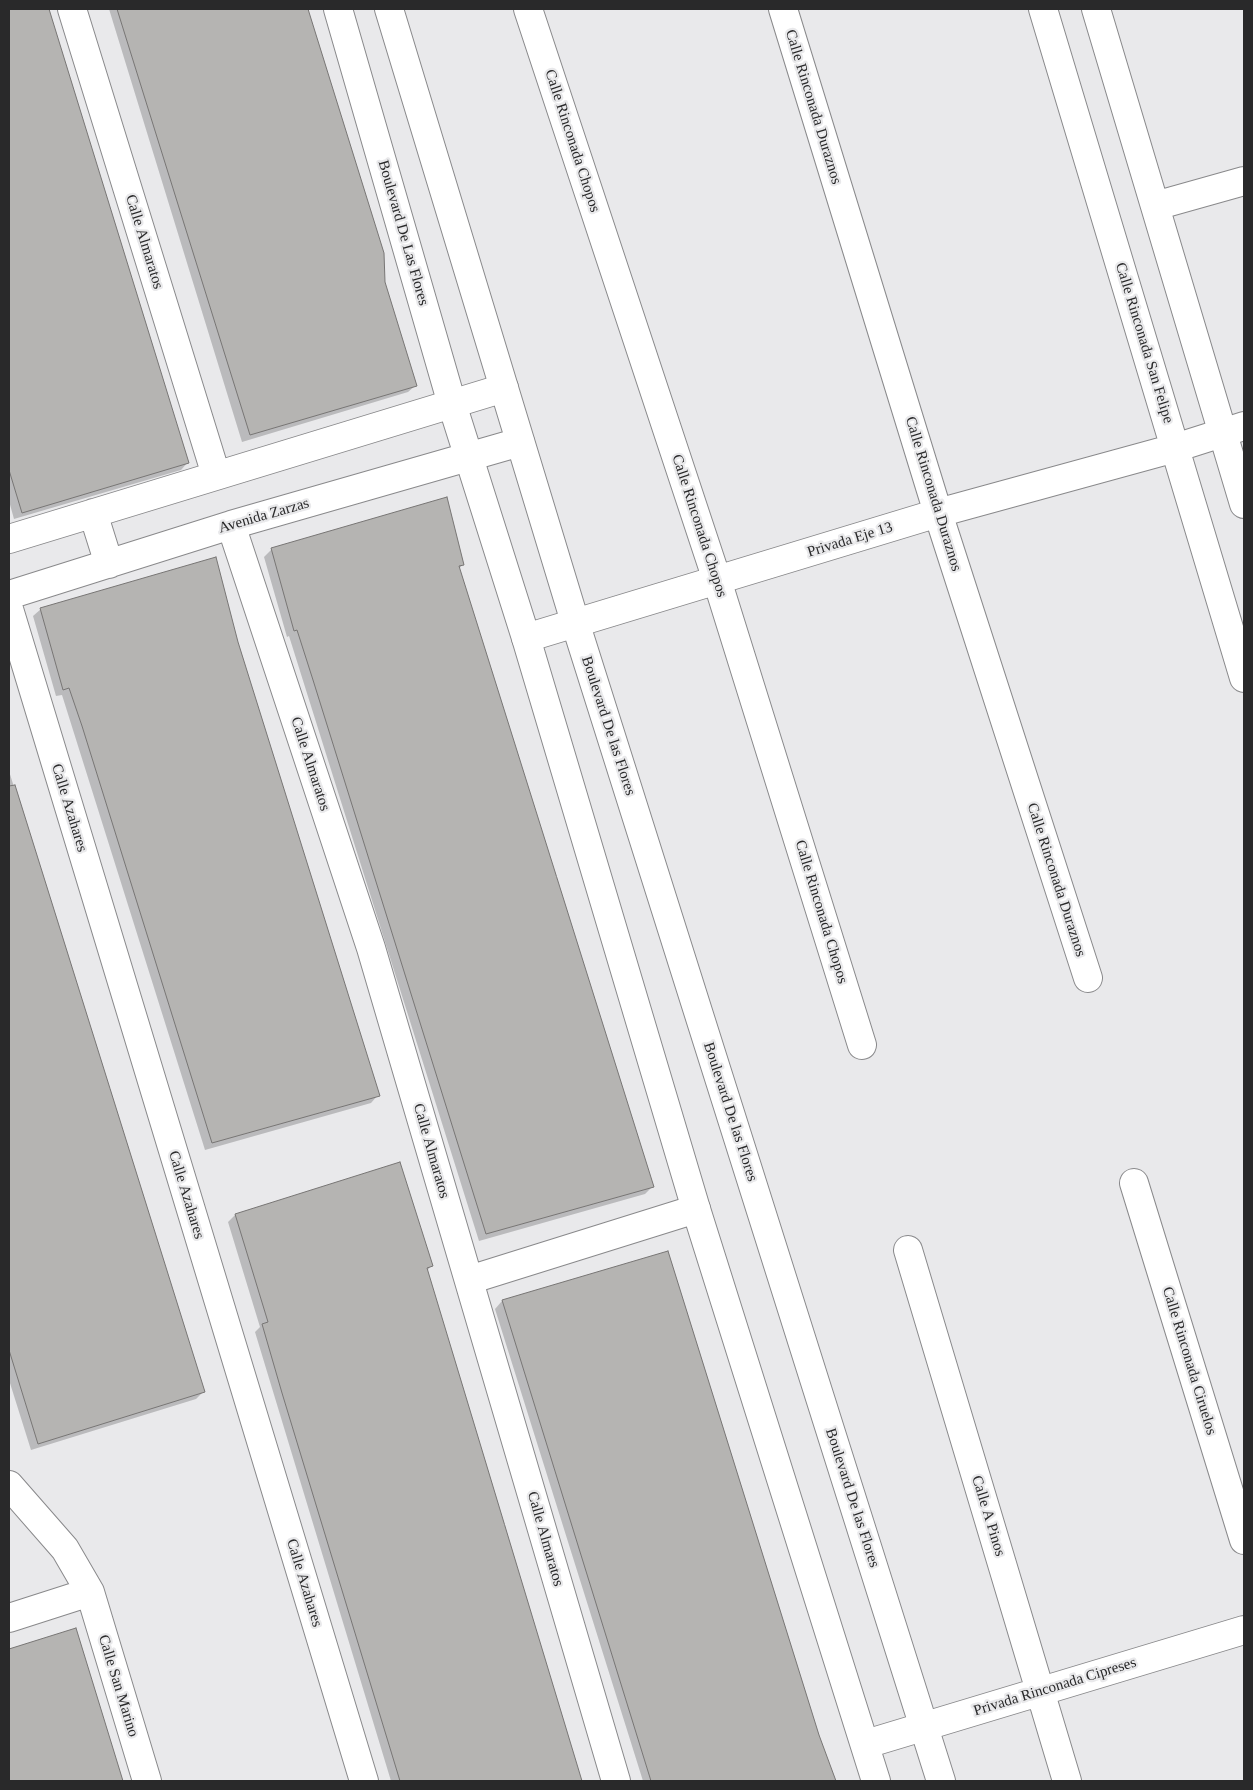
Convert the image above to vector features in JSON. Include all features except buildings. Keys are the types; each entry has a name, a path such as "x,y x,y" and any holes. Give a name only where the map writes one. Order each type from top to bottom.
{"street":[{"name":"Calle Almaratos","path":"72,9 216,475"},
{"name":"Boulevard De Las Flores","path":"338,9 468,457"},
{"path":"388,9 520,442"},
{"name":"Calle Rinconada Chopos","path":"528,9 717,580 862,1045"},
{"name":"Calle Rinconada Duraznos","path":"783,9 938,513 1088,978"},
{"name":"Calle Rinconada San Felipe","path":"1043,9 1244,678"},
{"path":"1096,9 1155,206 1234,430 1244,504"},
{"path":"1155,206 1244,181"},
{"path":"9,539 504,388"},
{"name":"Privada Eje 13","path":"526,638 938,513 1234,430"},
{"name":"Avenida Zarzas","path":"9,595 232,525 520,442"},
{"name":"Boulevard De las Flores","path":"520,442 575,622 941,1781"},
{"path":"468,457 526,638 696,1209 866,1744 876,1781"},
{"path":"92,513 109,564"},
{"name":"Calle Almaratos","path":"232,525 371,948 616,1781"},
{"name":"Calle Azahares","path":"9,610 364,1781"},
{"name":"Calle Rinconada Ciruelos","path":"1134,1183 1244,1540"},
{"path":"469,1280 696,1209"},
{"name":"Calle A Pinos","path":"908,1250 1067,1781"},
{"name":"Calle San Marino","path":"9,1485 65,1549 90,1592 146,1781"},
{"path":"9,1618 90,1592"},
{"name":"Privada Rinconada Cipreses","path":"866,1744 1244,1630"}]}
